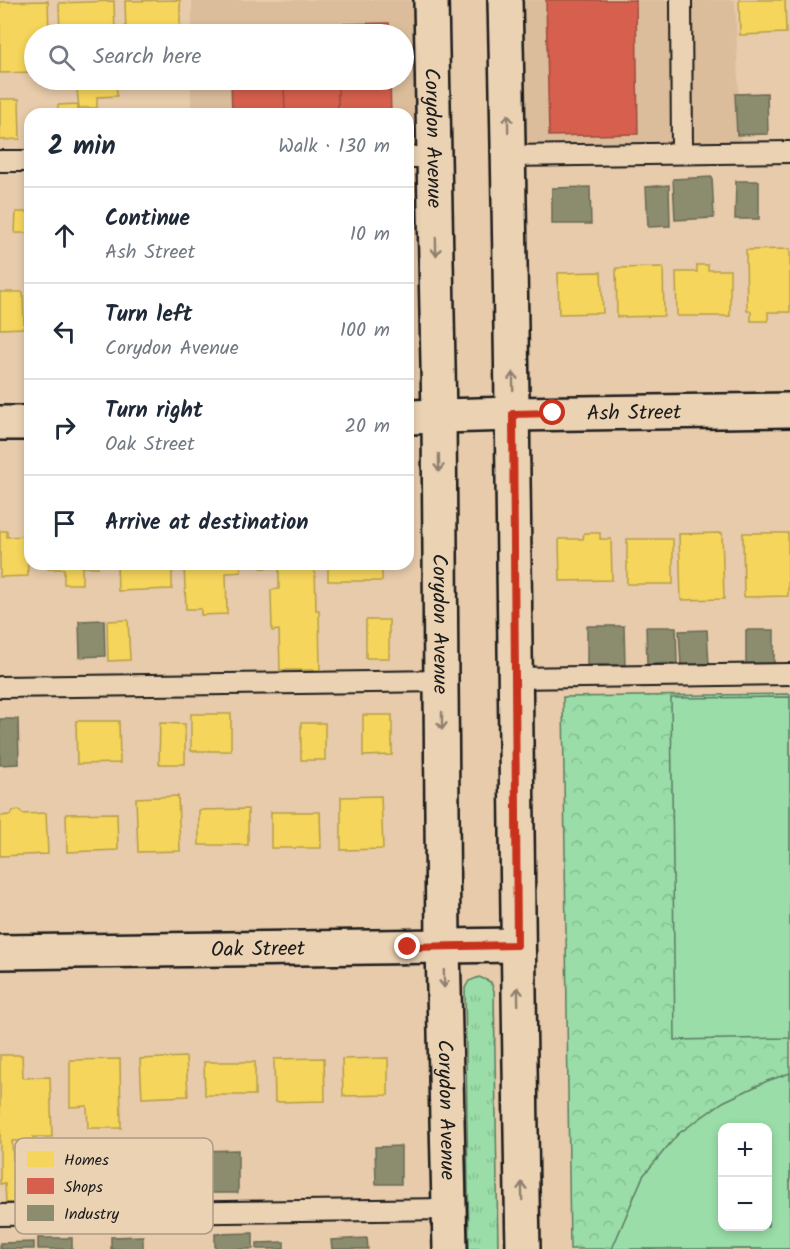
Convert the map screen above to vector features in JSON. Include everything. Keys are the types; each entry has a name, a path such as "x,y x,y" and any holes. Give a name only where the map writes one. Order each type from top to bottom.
{"main road":[{"name":"Corydon Avenue","path":"431,0 421,157 423,417 442,681 443,946 450,1249"},
{"path":"505,0 513,414 517,945 523,1249"},
{"name":"Ash Street","path":"423,417 790,410"},
{"path":"0,423 24,423"},
{"name":"Oak Street","path":"0,952 517,945"}],"lane":[{"path":"681,0 682,153"},
{"path":"509,156 790,152"},
{"path":"0,161 24,161"},
{"path":"515,678 790,674"},
{"path":"0,687 442,681"},
{"path":"213,1212 449,1209"},
{"path":"0,1215 15,1215"}],"shaded area":[{"path":"192,0 431,0 434,157 414,157 414,108 191,108 191,90 414,90 414,24 192,24"},
{"path":"505,0 735,0 741,152 509,156"}],"green space":[{"path":"790,694 790,1249 570,1249 563,697"},
{"path":"790,697 790,1038 675,1040 671,698"},
{"path":"479,977 491,982 494,991 498,1249 469,1249 465,988 469,981"},
{"path":"790,1073 790,1249 612,1249 643,1176 678,1134 723,1102"}],"building: Homes":[{"path":"180,0 180,24 126,24 125,1"},
{"path":"739,0 785,0 786,33 740,35"},
{"path":"48,1 49,24 24,24 24,72 0,73 0,2"},
{"path":"114,1 115,24 60,24 59,3"},
{"path":"77,90 117,90 117,96 97,97 97,108 79,108"},
{"path":"0,99 19,99 20,139 0,140"},
{"path":"78,104 78,108 58,108 58,105"},
{"path":"16,212 24,212 24,233 15,233"},
{"path":"790,249 790,312 768,312 768,321 751,321 751,311 747,311 746,250"},
{"path":"697,265 708,265 708,270 730,270 730,316 677,316 676,272 697,272"},
{"path":"663,267 664,316 617,317 616,268"},
{"path":"601,272 603,313 559,314 558,273"},
{"path":"0,292 23,292 24,328 0,329"},
{"path":"0,531 7,531 7,537 24,536 24,570 28,570 28,576 0,577"},
{"path":"584,533 600,533 600,539 611,539 612,580 560,581 559,539 583,539"},
{"path":"722,533 724,599 681,600 679,534"},
{"path":"743,533 788,533 788,596 744,597"},
{"path":"627,539 673,539 673,584 627,584"},
{"path":"64,570 82,570 82,584 64,584"},
{"path":"117,570 172,570 172,589 118,591"},
{"path":"184,570 241,570 241,572 226,573 227,614 201,615 201,609 186,609"},
{"path":"279,570 315,570 316,610 319,610 320,670 280,670 279,630 272,631 271,590 279,589"},
{"path":"328,570 382,570 382,581 328,581"},
{"path":"128,620 130,660 108,661 107,621"},
{"path":"366,620 389,620 389,658 366,658"},
{"path":"191,714 231,714 231,751 191,751"},
{"path":"363,715 392,715 392,755 363,756"},
{"path":"76,721 119,721 120,763 77,764"},
{"path":"160,723 185,724 185,764 159,764"},
{"path":"301,723 325,723 325,760 301,760"},
{"path":"178,796 180,851 138,852 136,798"},
{"path":"381,796 383,849 341,850 341,797"},
{"path":"248,809 248,845 199,845 199,810"},
{"path":"19,810 23,814 46,813 48,854 0,856 0,816 11,815 13,811"},
{"path":"271,812 320,812 321,848 271,848"},
{"path":"117,813 118,850 67,852 66,814"},
{"path":"0,1055 22,1055 23,1078 50,1077 52,1137 15,1138 15,1141 12,1141 13,1160 15,1160 15,1203 6,1203 5,1183 0,1184"},
{"path":"186,1057 188,1096 142,1098 140,1059"},
{"path":"324,1058 325,1101 275,1102 274,1059"},
{"path":"388,1058 388,1095 343,1096 342,1059"},
{"path":"120,1059 121,1128 88,1128 87,1106 70,1107 70,1060"},
{"path":"204,1062 255,1062 255,1095 205,1095"}],"building: Shops":[{"path":"546,0 636,0 638,134 549,136"},
{"path":"389,23 389,24 337,24"},
{"path":"231,90 284,90 285,108 232,108"},
{"path":"284,90 338,90 338,108 285,108"},
{"path":"338,90 390,90 391,108 338,108"}],"building: Industry":[{"path":"767,93 768,134 737,135 735,94"},
{"path":"712,177 714,218 675,220 673,179"},
{"path":"736,181 759,181 759,219 735,219"},
{"path":"669,185 670,226 648,227 646,187"},
{"path":"590,187 591,224 552,224 552,188"},
{"path":"104,620 105,656 80,657 79,621"},
{"path":"587,626 624,626 625,665 587,665"},
{"path":"646,627 676,627 677,663 647,664"},
{"path":"707,630 709,665 681,666 679,631"},
{"path":"746,630 774,630 774,664 746,664"},
{"path":"0,719 18,719 19,764 0,765"},
{"path":"401,1146 401,1184 376,1184 375,1147"},
{"path":"238,1150 238,1193 213,1193 213,1151"},
{"path":"253,1233 253,1249 215,1249 215,1234"},
{"path":"143,1236 143,1249 111,1249 111,1237"},
{"path":"38,1238 72,1238 72,1249 38,1249"},
{"path":"367,1238 368,1249 332,1249 331,1240"},
{"path":"34,1242 34,1249 0,1249 0,1243"},
{"path":"284,1242 284,1249 257,1249 257,1243"}],"route":[{"path":"408,947 517,945 513,414 553,413"}]}
